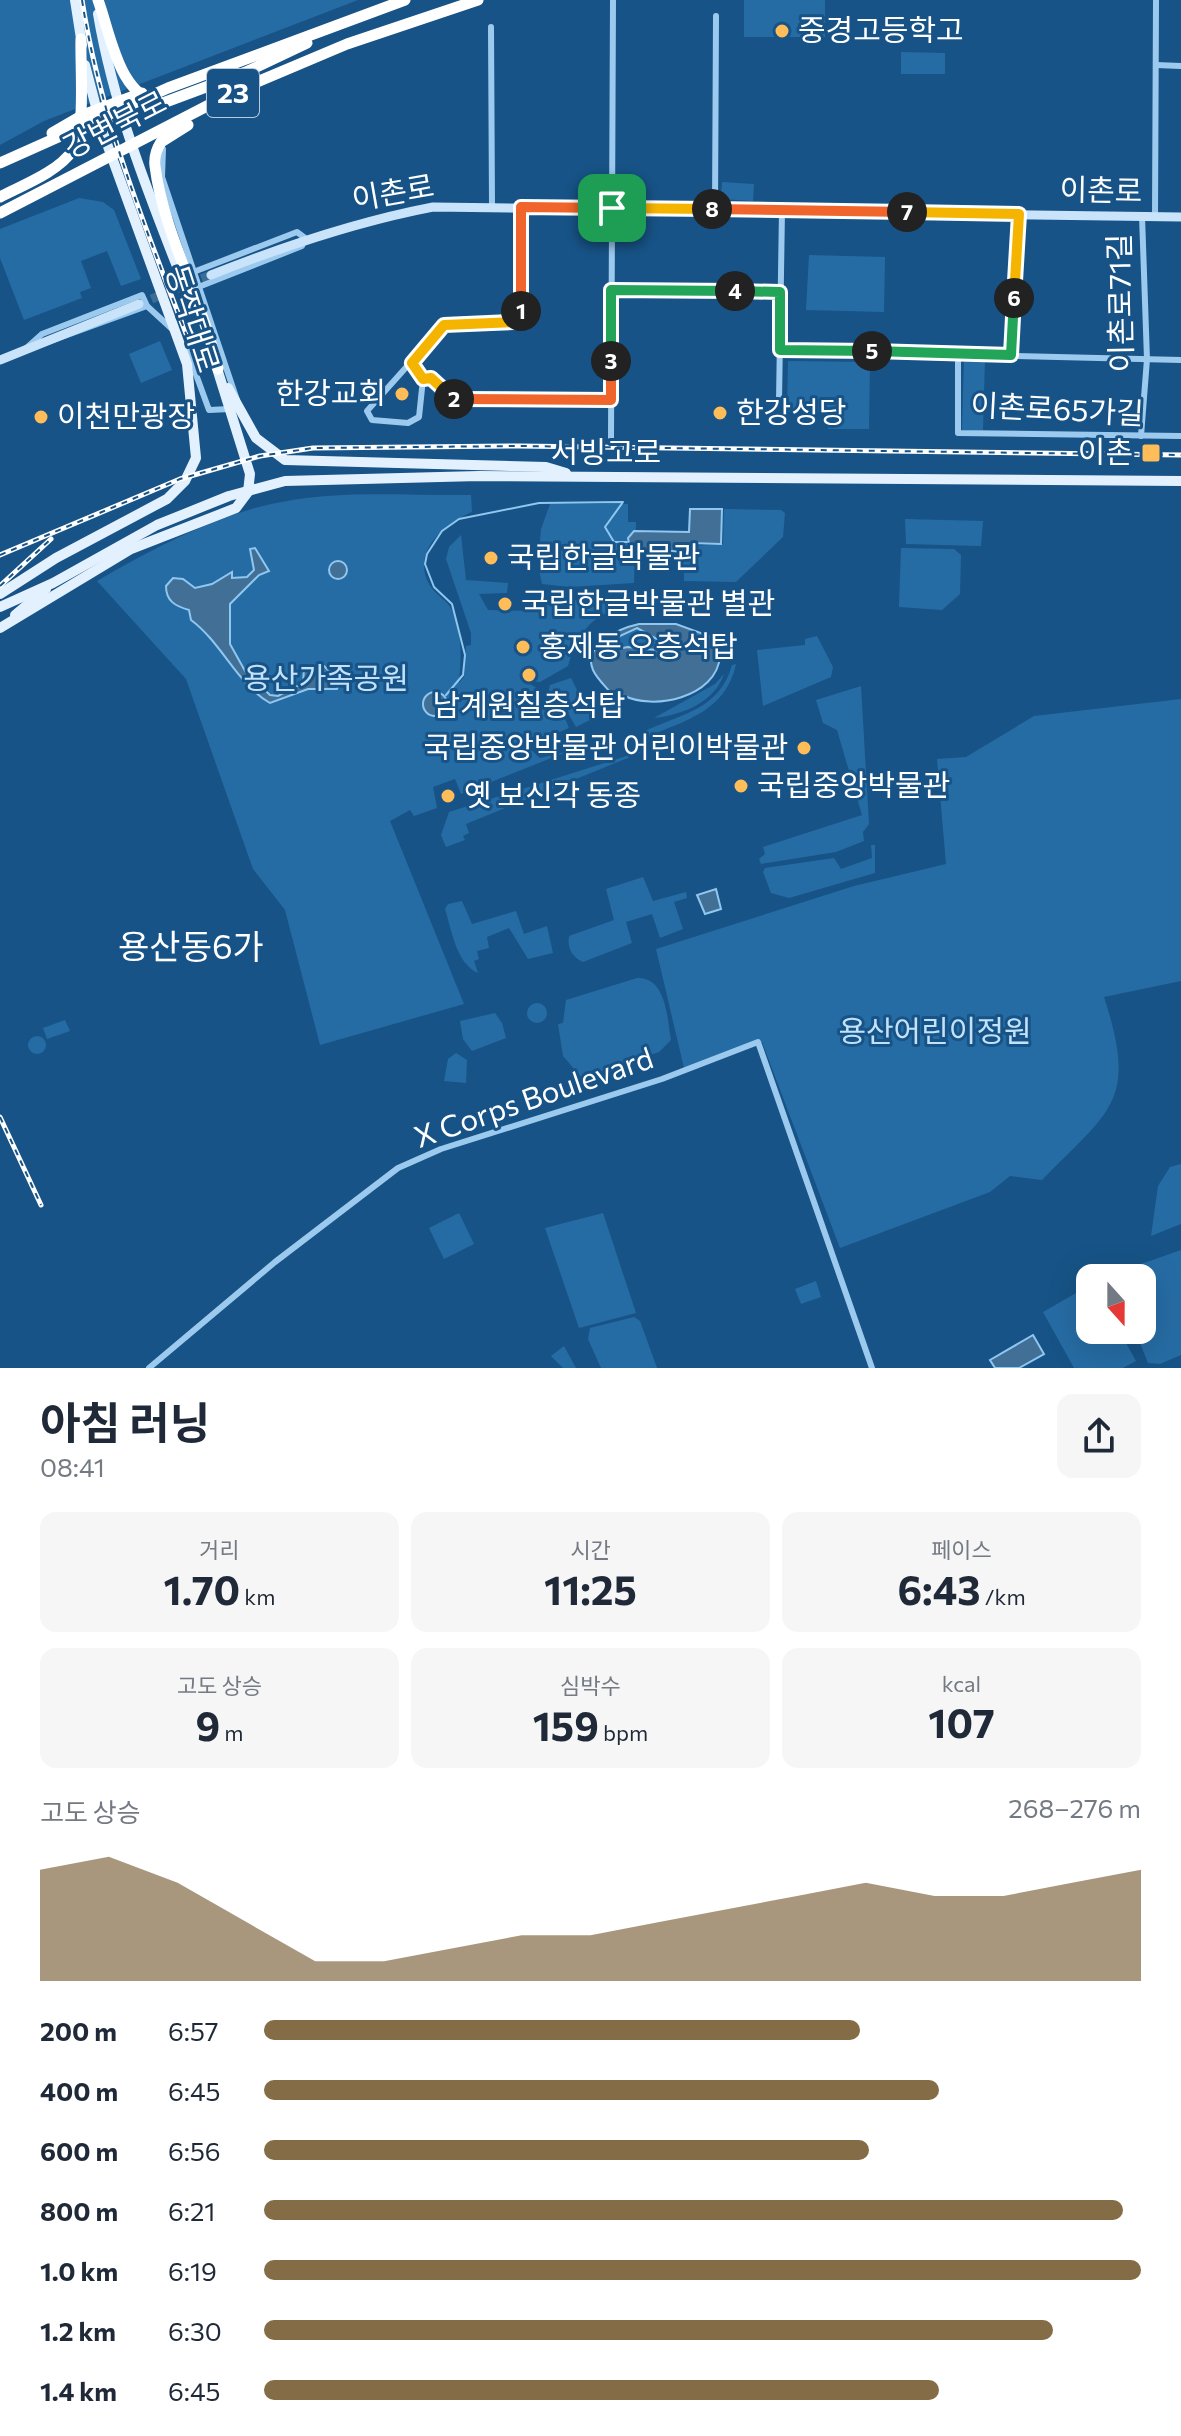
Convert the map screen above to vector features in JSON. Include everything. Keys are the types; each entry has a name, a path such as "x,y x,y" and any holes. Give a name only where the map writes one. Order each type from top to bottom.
{"highway":[{"path":"97,0 129,86 151,102 163,103 246,72 381,9"},
{"name":"강변북로","path":"0,163 168,88 405,0"},
{"name":"강변북로","path":"0,213 238,90 347,44 478,0"},
{"path":"0,197 59,164 74,150 80,132 81,39"},
{"path":"163,149 168,140 238,90"},
{"path":"188,125 161,142 155,167 164,206 210,333 218,369"}],"main road":[{"name":"동작대로","path":"0,594 167,499 185,481 196,453 187,364 102,130 88,82 75,0"},
{"name":"동작대로","path":"97,0 110,80 127,135 218,369"},
{"path":"218,369 255,436 285,460 546,467 579,477"},
{"path":"0,628 131,549 183,526 230,511 247,496 250,474 218,369"},
{"name":"서빙고로","path":"0,607 53,583 157,525 229,496 285,481 579,477 1181,481"},
{"name":"서빙고로","path":"0,628 53,583"}],"street":[{"path":"611,438 613,0"},
{"path":"1155,216 1156,0"},
{"path":"715,209 716,16"},
{"path":"491,27 492,206"},
{"path":"1156,65 1181,66"},
{"path":"0,360 143,305 183,337 209,410 227,411 238,397 162,177 163,149"},
{"name":"이촌로","path":"211,275 305,238 370,219 433,207 1181,217"},
{"path":"412,363 423,379 419,417 408,423 372,420 367,411 444,325 513,322 524,316 520,308 521,207"},
{"path":"779,401 782,210"},
{"path":"1011,355 1019,214"},
{"name":"이촌로71길","path":"1141,436 1147,359 1142,216"},
{"name":"이촌로","path":"196,271 297,232 305,238"},
{"name":"이촌로","path":"201,286 302,246 305,238"},
{"path":"611,290 780,292"},
{"name":"이촌로65가길","path":"780,350 1181,360"},
{"name":"이촌로65가길","path":"958,353 958,433 1181,436"},
{"path":"423,379 431,378 453,399 611,400"},
{"name":"X Corps Boulevard","path":"149,1368 275,1262 398,1168 441,1149 662,1079 758,1042 872,1368"}],"green space":[{"path":"0,0 358,0 44,121 0,145"},
{"path":"744,0 825,0 825,37 744,37"},
{"path":"901,52 945,53 945,74 901,74"},
{"path":"722,182 754,184 753,201 721,199"},
{"path":"79,198 103,202 114,210 141,279 121,286 107,251 81,261 91,288 80,292 82,298 24,320 0,258 0,229"},
{"path":"809,255 885,257 884,312 806,310"},
{"path":"160,341 172,370 141,383 129,354"},
{"path":"964,358 985,359 983,430 962,430"},
{"path":"788,361 870,362 869,429 828,429 828,412 787,412"},
{"name":"용산가족공원","path":"471,495 472,512 440,532 432,542 424,563 431,587 450,607 456,619 460,647 459,683 464,677 466,646 471,645 471,633 446,559 449,547 461,535 466,580 508,583 507,593 479,594 488,610 531,611 527,602 627,598 627,606 605,613 588,626 576,644 568,666 540,682 524,680 538,689 542,707 563,714 569,728 527,746 540,758 569,751 461,794 455,779 433,787 437,808 414,816 410,810 390,821 464,1004 320,1045 285,910 253,869 186,679 97,581 211,523 259,507 329,496"},
{"path":"550,504 628,504 628,522 636,522 634,583 570,587 542,584 538,566 541,529"},
{"path":"724,509 781,510 785,513 783,537 736,582 684,581 684,569 676,568 676,554 692,553 692,546 723,544"},
{"path":"905,519 983,521 981,546 906,544"},
{"path":"901,548 954,549 961,555 960,594 942,610 899,607"},
{"path":"637,628 657,639 656,650 628,647 611,651 609,641"},
{"path":"817,636 833,667 831,677 763,706 757,650 805,645 805,639"},
{"path":"736,664 731,680 713,704 689,719 646,737 643,732 697,709 708,701 726,680 732,665"},
{"path":"724,674 713,692 696,705 654,718 715,684"},
{"path":"571,678 581,698 598,716 576,727 566,710 547,698 550,685"},
{"path":"861,686 869,824 863,832 864,841 836,852 761,864 759,859 765,854 763,847 862,815 837,730 823,723 816,700"},
{"name":"용산어린이정원","path":"1181,699 1181,981 1104,997 1114,1032 1118,1082 1112,1101 1101,1119 1042,1180 1010,1176 990,1192 840,1248 762,1042 684,1068 656,949 854,886 946,864 937,759 966,757 1034,716"},
{"path":"652,748 466,824 469,833 463,836 465,840 446,847 441,835 449,812"},
{"path":"871,845 875,845 875,873 789,898 771,893 763,872 765,868 834,858 841,869 872,858"},
{"path":"643,877 653,901 686,892 687,898 674,902 683,929 660,938 652,914 626,922 632,943 583,962 576,958 571,952 569,936 614,920 606,889"},
{"path":"462,901 472,924 516,911 524,934 547,926 553,953 528,959 509,928 487,937 489,948 477,951 479,959 474,961 478,973 460,954 445,909 448,904"},
{"path":"637,978 654,984 660,992 671,1040 659,1052 582,1078 563,1056 558,1024 563,1023 566,1000"},
{"path":"537,1003 544,1006 547,1013 544,1020 537,1023 530,1020 527,1013 530,1006"},
{"path":"495,1013 506,1038 472,1051 463,1039 460,1021"},
{"path":"65,1020 70,1031 47,1039 43,1028"},
{"path":"37,1036 46,1045 37,1054 28,1045"},
{"path":"456,1053 467,1060 466,1083 444,1081 448,1059"},
{"path":"1181,1164 1181,1224 1151,1236 1158,1186 1170,1167"},
{"path":"459,1213 474,1244 444,1259 429,1228"},
{"path":"603,1213 636,1313 579,1328 545,1228"},
{"path":"1181,1250 1181,1355 1160,1364 1148,1363 1141,1344 1156,1344 1156,1264 1141,1264"},
{"path":"816,1281 821,1297 801,1304 795,1289"},
{"path":"1076,1293 1076,1344 1127,1344 1136,1361 1123,1368 1074,1368 1043,1312"},
{"path":"634,1317 640,1321 657,1368 601,1368 588,1339 590,1328"},
{"path":"564,1346 576,1368 563,1368 551,1356"}],"shaded area":[{"path":"690,509 722,509 721,544 690,543 689,552 630,549 628,538 634,531 689,532"},
{"path":"255,548 269,571 259,575 230,604 230,644 245,671 270,695 278,696 303,683 304,669 313,665 324,666 340,682 337,689 308,689 270,703 248,685 212,640 191,620 189,610 170,599 166,586 173,578 183,579 195,588 212,584 232,572 232,578 247,577 254,570 250,549"},
{"path":"334,561 342,561 347,570 345,577 334,579 329,574 329,566"},
{"path":"676,624 709,636 720,656 716,670 708,682 681,697 650,702 623,695 617,701 595,674 591,661 598,645 614,633 631,626","holes":["637,628 657,639 656,650 628,647 611,650 609,641"]},
{"path":"435,692 443,696 447,704 443,712 435,716 427,712 423,704 427,696"},
{"path":"716,889 721,909 705,914 697,895"},
{"path":"1033,1335 1044,1354 1019,1368 995,1368 990,1360"}],"waterway":[{"path":"446,695 463,675 465,655 452,604 434,587 425,564 427,554 442,531 459,519 539,503 623,502 605,527 614,542 627,542"}],"tunnel":[{"path":"139,304 211,275"}],"railway":[{"path":"82,0 90,46 114,135 193,352"},
{"path":"0,555 180,479 260,456 313,448 519,446 1181,455"},
{"path":"0,586 51,539"},
{"path":"0,1117 41,1205"}],"place":[{"name":"중경고등학고","path":"782,31"},
{"name":"한강교회","path":"402,394"},
{"name":"한강성당","path":"720,413"},
{"name":"이천만광장","path":"41,417"},
{"name":"이촌","path":"1151,453"},
{"name":"국립한글박물관","path":"491,558"},
{"name":"국립한글박물관 별관","path":"505,604"},
{"name":"홍제동 오층석탑","path":"523,647"},
{"name":"남계원칠층석탑","path":"529,675"},
{"name":"국립중앙박물관 어린이박물관","path":"804,748"},
{"name":"국립중앙박물관","path":"741,786"},
{"name":"옛 보신각 동종","path":"448,796"}],"district":[{"name":"용산동6가","path":"191,947"}],"route":[{"path":"521,207 612,208 1019,214 1011,355 780,350 780,292 611,290 611,400 453,399 431,378 423,379 412,363 444,325 513,322 524,316 520,308 521,207"}]}
